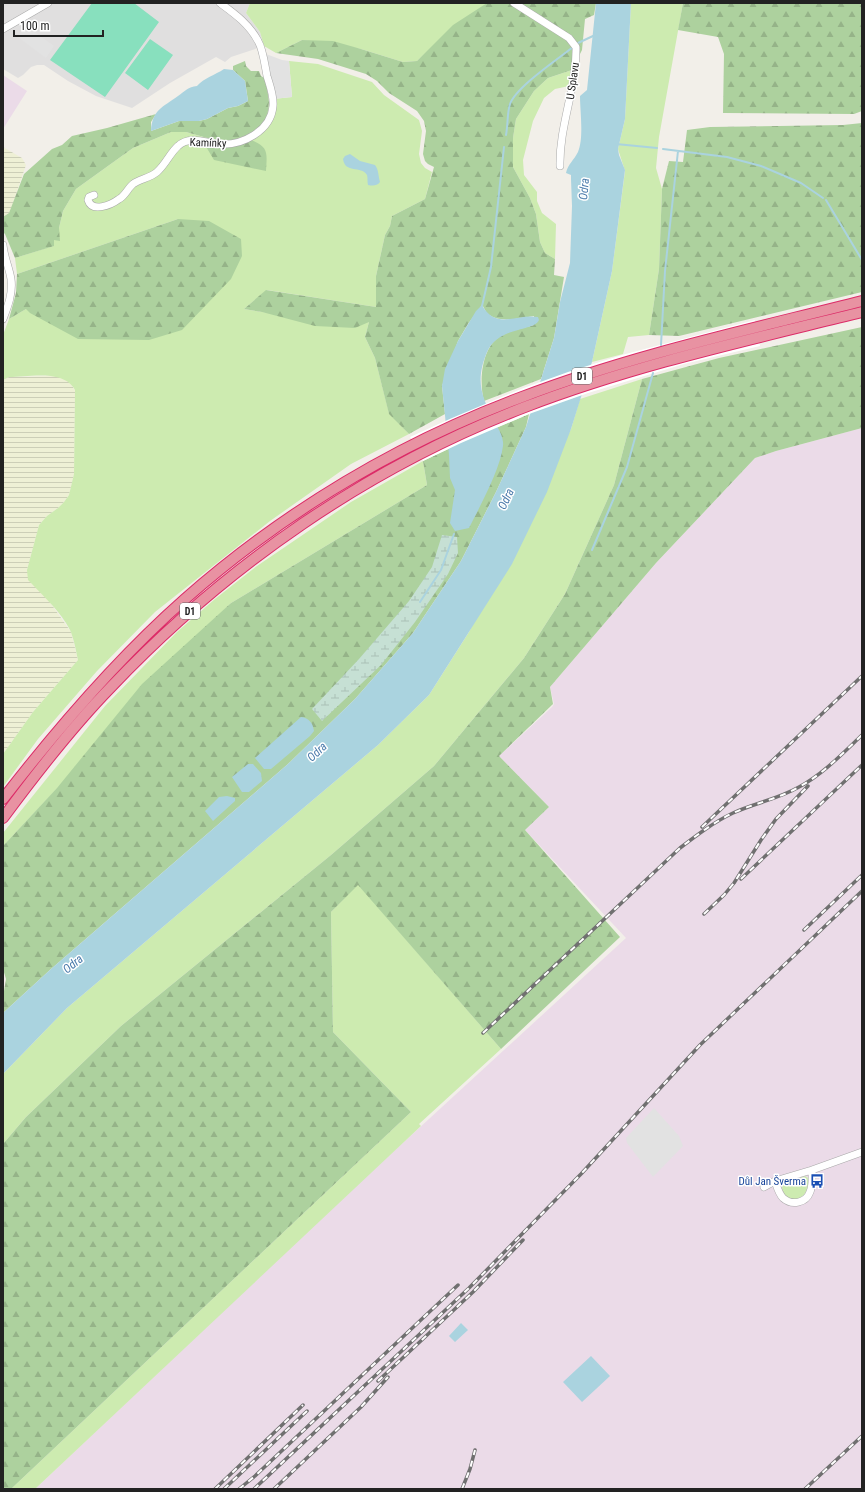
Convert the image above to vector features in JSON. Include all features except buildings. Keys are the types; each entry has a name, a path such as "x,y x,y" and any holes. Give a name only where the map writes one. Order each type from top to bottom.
{"highway":[{"name":"D1","path":"3,799 58,730 104,678 145,636 185,599 225,565 303,509 357,475 414,444 479,414 560,383 634,359 756,327 862,302"},
{"name":"D1","path":"3,818 69,735 110,688 153,644 233,574 309,518 366,483 420,454 485,424 526,407 587,385 685,356 759,339 862,312"}],"street":[{"path":"3,29 48,3"},
{"name":"Kamínky","path":"94,195 89,197 89,203 91,205 104,206 120,199 134,183 157,172 183,142 191,140 230,144 251,137 260,131 269,120 272,114 273,99 259,42 243,20 220,3"},
{"name":"U Splavu","path":"514,3 569,38 576,47 570,102 562,138 560,166"},
{"path":"3,245 11,279 11,292 3,320"},
{"path":"764,1187 775,1181 812,1170 862,1152"},
{"path":"775,1181 779,1193 783,1198 789,1201 800,1202 810,1193 812,1170"}],"shaded area":[{"path":"3,3 250,3 246,13 260,32 264,46 231,57 225,62 216,57 170,83 132,108 96,96 68,81 44,65 31,67 18,78 3,69"},
{"path":"26,26 54,46 46,58 18,37"},
{"path":"266,54 289,61 292,97 273,99"},
{"path":"3,75 27,91 3,129"},
{"path":"862,428 862,1489 35,1489 368,1175 626,938 525,830 549,807 499,756 552,707 554,704 550,687 656,563 755,458"},
{"path":"654,1108 679,1136 683,1146 653,1177 627,1143 626,1138"}],"green space":[{"path":"92,3 134,3 159,22 105,97 50,60"},
{"path":"250,3 487,3 417,61 403,62 361,49 302,40 276,53 264,46 260,32 246,13"},
{"path":"487,3 596,3 594,15 585,19 582,50 572,70 548,78 534,91 516,119 513,138 513,167 530,198 536,214 540,242 545,253 555,259 554,275 564,277 554,338 541,379 484,401 482,394 482,376 488,350 493,342 499,337 534,325 534,316 516,319 497,318 487,313 482,305 458,341 442,386 445,414 409,434 389,414 375,358 365,337 369,322 355,328 315,326 262,312 244,309 266,290 376,307 376,276 385,235 390,226 392,216 425,199 434,167 425,161 423,154 426,131 424,121 417,111 389,93 377,81 366,74 318,59 276,53 302,40 333,41 403,62 417,61 453,25"},
{"path":"631,3 683,3 659,137 656,168 662,189 659,269 649,335 628,337 623,354 592,362 612,271 625,171 618,149 625,119"},
{"path":"683,3 862,3 862,111 854,114 723,113 724,54 718,37 678,30"},
{"path":"150,39 173,55 148,90 125,73"},
{"path":"245,61 246,66 251,71 259,71 261,76 266,79 269,102 267,119 253,133 233,140 218,141 186,132 171,132 133,148 76,189 63,211 59,228 60,241 54,240 54,246 15,258 3,232 3,217 9,213 24,174 52,149 62,145 72,136 156,114 151,122 151,131 179,121 199,121 207,119 228,108 238,106 248,101 245,81 233,70 233,66"},
{"path":"289,61 318,64 372,82 384,95 419,120 422,131 419,154 421,163 425,168 432,172 425,199 392,216 390,226 385,235 376,276 376,307 267,290 244,309 369,322 365,337 375,358 389,413 409,434 351,464 270,521 155,612 97,671 38,739 3,787 3,754 33,712 78,660 70,630 62,617 28,580 27,570 39,525 47,516 64,502 69,495 74,474 75,390 70,383 55,377 9,377 3,380 3,335 9,319 178,219 17,274 15,258 53,246 63,211 76,189 133,148 171,132 186,132 218,141 267,119 269,102 273,99 292,97"},
{"path":"572,70 569,86 555,89 544,98 533,121 523,160 524,175 537,192 537,201 542,213 556,224 555,259 545,253 540,242 536,214 530,198 513,167 513,138 516,119 534,91 548,78"},
{"path":"862,123 862,292 679,336 649,335 659,269 662,189 669,161 683,162 687,130 710,127 843,125"},
{"path":"251,140 261,145 266,151 266,171 214,160 205,145 223,147"},
{"path":"3,147 22,158 26,165 9,213 3,217"},
{"path":"178,219 209,221 241,239 242,256 231,279 182,330 149,340 78,339 30,313 26,309 9,319 16,293 17,274"},
{"path":"862,327 862,428 755,458 656,563 550,687 553,704 499,756 549,807 525,830 620,937 501,1049 358,885 331,912 333,1032 411,1112 11,1489 3,1489 3,1144 26,1117 121,1026 331,855 434,766 524,658 565,594 614,485 642,379 719,358"},
{"path":"59,376 67,380 75,390 74,474 69,495 58,508 47,516 39,525 27,570 71,632 78,660 33,712 3,754 3,380 9,377"},
{"path":"642,379 614,485 565,594 524,658 434,766 331,855 121,1026 26,1117 3,1144 3,1074 67,1008 378,745 429,695 469,632 571,429 580,399"},
{"path":"529,414 526,427 496,492 461,561 413,633 355,699 288,764 51,969 3,1013 3,993 6,979 3,969 3,846 57,788 142,684 231,603 427,485 423,461"},
{"path":"423,461 427,485 231,603 3,846 3,833 105,706 177,632 215,599 257,566 351,502"},
{"path":"442,535 457,537 458,553 448,574 415,622 381,665 322,721 312,709 359,659 409,601 432,567"},
{"path":"358,884 501,1049 419,1124 421,1126 35,1489 11,1489 411,1112 333,1032 331,912"},
{"path":"805,1176 808,1178 808,1186 802,1197 792,1199 787,1197 782,1187 783,1185"}],"water":[{"name":"Odra","path":"596,3 631,3 625,119 618,149 625,170 612,271 592,362 571,429 547,492 512,564 429,695 378,745 67,1008 3,1074 3,1013 51,969 288,764 355,699 413,633 461,561 496,492 526,427 554,338 560,302 570,263 572,206 571,175 566,173 580,146 580,96 587,90"},
{"path":"224,69 233,70 245,81 248,101 238,106 228,108 207,119 199,121 179,121 151,131 154,118 163,106 191,87 197,86"},
{"path":"350,154 360,161 375,165 380,182 378,184 372,186 368,185 367,175 364,172 350,168 344,164 343,159 345,156"},
{"path":"482,305 488,313 500,319 530,316 538,317 539,320 536,324 499,338 492,344 483,362 481,372 481,389 483,397 501,434 503,446 494,477 469,528 455,531 450,523 455,490 450,478 442,386 445,369 458,341 476,311"},
{"path":"301,717 310,721 314,731 271,769 264,769 255,758"},
{"path":"248,764 253,764 261,773 262,781 249,792 242,792 232,777"},
{"path":"227,796 235,798 235,801 213,821 205,811 219,797"},
{"path":"461,1323 468,1330 455,1342 449,1336"},
{"path":"591,1356 610,1376 582,1402 563,1382"}],"pier":[{"path":"755,320 760,346 684,364 588,393 529,414 423,461 410,437 521,389 568,372 622,355"}],"waterway":[{"path":"578,43 593,36"},
{"path":"506,135 509,108 514,97 529,82 573,47"},
{"path":"616,144 657,148"},
{"path":"482,306 491,267 504,147"},
{"path":"663,149 727,157 761,166 801,183 823,198"},
{"path":"661,345 665,271 678,151"},
{"path":"826,200 862,260"},
{"path":"592,550 627,467 653,373"},
{"path":"420,602 441,570 454,534"}],"railway":[{"path":"702,827 862,676"},
{"path":"483,1033 680,848 706,829 726,817 783,795 808,782 832,763 862,735"},
{"path":"741,879 862,765"},
{"path":"704,914 734,883 776,819 808,786"},
{"path":"804,930 862,875"},
{"path":"254,1489 469,1288 581,1174 700,1045 862,891"},
{"path":"378,1381 473,1292 523,1240"},
{"path":"239,1489 255,1476 458,1285"},
{"path":"274,1489 361,1407 388,1377"},
{"path":"215,1489 303,1405"},
{"path":"224,1489 307,1411"},
{"path":"805,1489 862,1436"},
{"path":"462,1489 470,1469 475,1450"}],"place":[{"name":"Důl Jan Šverma","path":"817,1181"}]}
